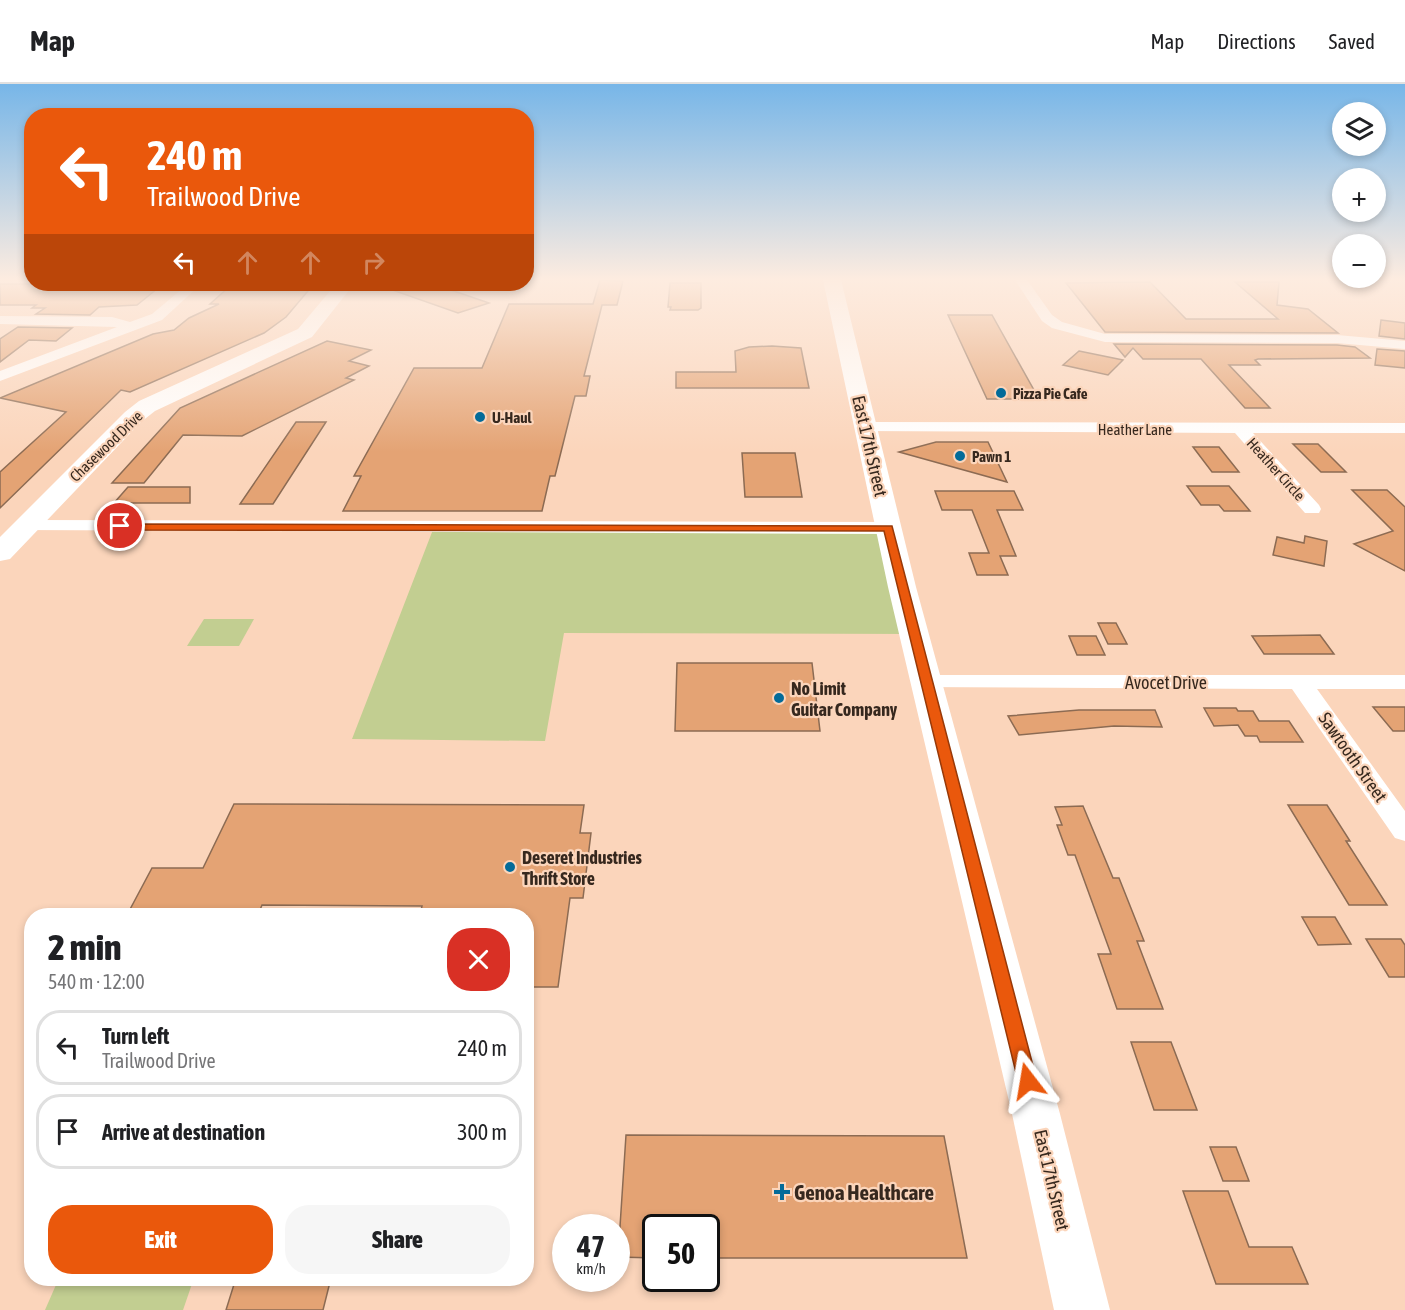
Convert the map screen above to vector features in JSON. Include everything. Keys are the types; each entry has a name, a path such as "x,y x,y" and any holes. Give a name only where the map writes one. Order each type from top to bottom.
{"main road":[{"name":"Chasewood Drive","path":"0,553 133,417 163,397 296,337"},
{"name":"East 17th Street","path":"845,337 888,528 1036,1114 1082,1310"}],"street":[{"path":"0,376 103,337"},
{"path":"1103,337 1337,339 1405,345"},
{"name":"Heather Lane","path":"866,427 1405,428"},
{"name":"Heather Circle","path":"1241,429 1312,509"},
{"path":"26,526 888,528"},
{"name":"Avocet Drive","path":"926,682 1405,682"},
{"name":"Sawtooth Street","path":"1300,683 1405,831"}],"green space":[{"path":"434,527 888,528 914,634 564,633 545,741 352,739"},
{"path":"204,619 254,619 239,646 187,646"},
{"path":"56,1286 191,1286 183,1310 45,1310"}],"building":[{"path":"61,337 56,341 29,340 0,362 0,339"},
{"path":"145,337 254,337 130,392 121,390 0,508 0,472 66,412 0,398"},
{"path":"495,337 594,337 584,376 590,376 586,396 575,396 555,476 550,476 542,511 343,511 361,476 354,476 414,368 482,368"},
{"path":"958,337 1004,337 1039,399 987,399"},
{"path":"327,341 371,350 349,361 369,366 346,378 354,380 242,436 183,435 144,483 112,483 180,408"},
{"path":"1114,344 1337,345 1355,347 1370,358 1258,359 1255,360 1260,365 1229,365 1270,408 1245,408 1201,359 1143,359 1133,348 1125,357"},
{"path":"749,347 801,348 809,388 676,388 676,372 736,372 735,351"},
{"path":"1377,349 1405,351 1405,368 1375,365"},
{"path":"1079,351 1123,360 1108,375 1063,365"},
{"path":"296,422 326,422 273,504 240,504"},
{"path":"936,442 988,442 1007,482 899,452"},
{"path":"1293,444 1318,444 1346,472 1321,472"},
{"path":"1193,447 1219,447 1239,472 1212,472"},
{"path":"742,453 795,453 802,497 745,497"},
{"path":"1187,486 1229,486 1250,511 1224,511 1219,505 1201,505"},
{"path":"128,487 190,487 190,503 114,503"},
{"path":"1352,490 1387,490 1405,507 1405,571 1354,544 1393,531"},
{"path":"935,491 1014,491 1023,510 997,510 1016,556 1000,556 1008,575 977,575 969,553 989,553 972,510 942,510"},
{"path":"1305,536 1327,541 1324,566 1273,555 1277,537 1304,543"},
{"path":"1098,623 1116,623 1127,644 1108,644"},
{"path":"1320,635 1334,654 1264,654 1252,636"},
{"path":"1069,636 1096,636 1105,655 1077,655"},
{"path":"677,663 812,663 820,731 675,731"},
{"path":"1373,707 1405,707 1405,731 1393,731"},
{"path":"1204,708 1236,708 1238,711 1253,711 1259,721 1289,721 1303,742 1260,742 1257,736 1245,736 1238,725 1214,726"},
{"path":"1079,710 1155,710 1162,727 1114,726 1019,735 1008,716"},
{"path":"234,804 584,805 580,833 591,833 583,898 570,898 558,987 534,987 534,908 262,905 261,908 131,908 152,868 203,868"},
{"path":"1288,805 1327,805 1350,841 1346,841 1387,905 1349,905"},
{"path":"1083,806 1113,878 1119,878 1144,941 1137,941 1163,1009 1117,1009 1098,954 1111,954 1075,855 1068,855 1057,825 1062,825 1055,807"},
{"path":"1302,917 1335,917 1351,944 1318,945"},
{"path":"1366,939 1401,939 1405,945 1405,977 1389,977"},
{"path":"1131,1042 1171,1042 1197,1110 1154,1110"},
{"path":"626,1135 944,1136 967,1258 720,1258 720,1214 642,1214 642,1258 630,1257 630,1214 621,1214"},
{"path":"1210,1147 1236,1147 1249,1181 1223,1181"},
{"path":"1183,1191 1228,1191 1249,1247 1292,1247 1308,1284 1216,1284"},
{"path":"234,1286 329,1286 323,1310 226,1310"}],"place":[{"name":"Pizza Pie Cafe","path":"1001,393"},
{"name":"U-Haul","path":"480,417"},
{"name":"Pawn 1","path":"960,456"},
{"name":"No Limit Guitar Company","path":"779,698"},
{"name":"Deseret Industries Thrift Store","path":"510,867"},
{"name":"Genoa Healthcare","path":"782,1192"}],"route":[{"path":"120,526 888,528 1028,1081"}]}
